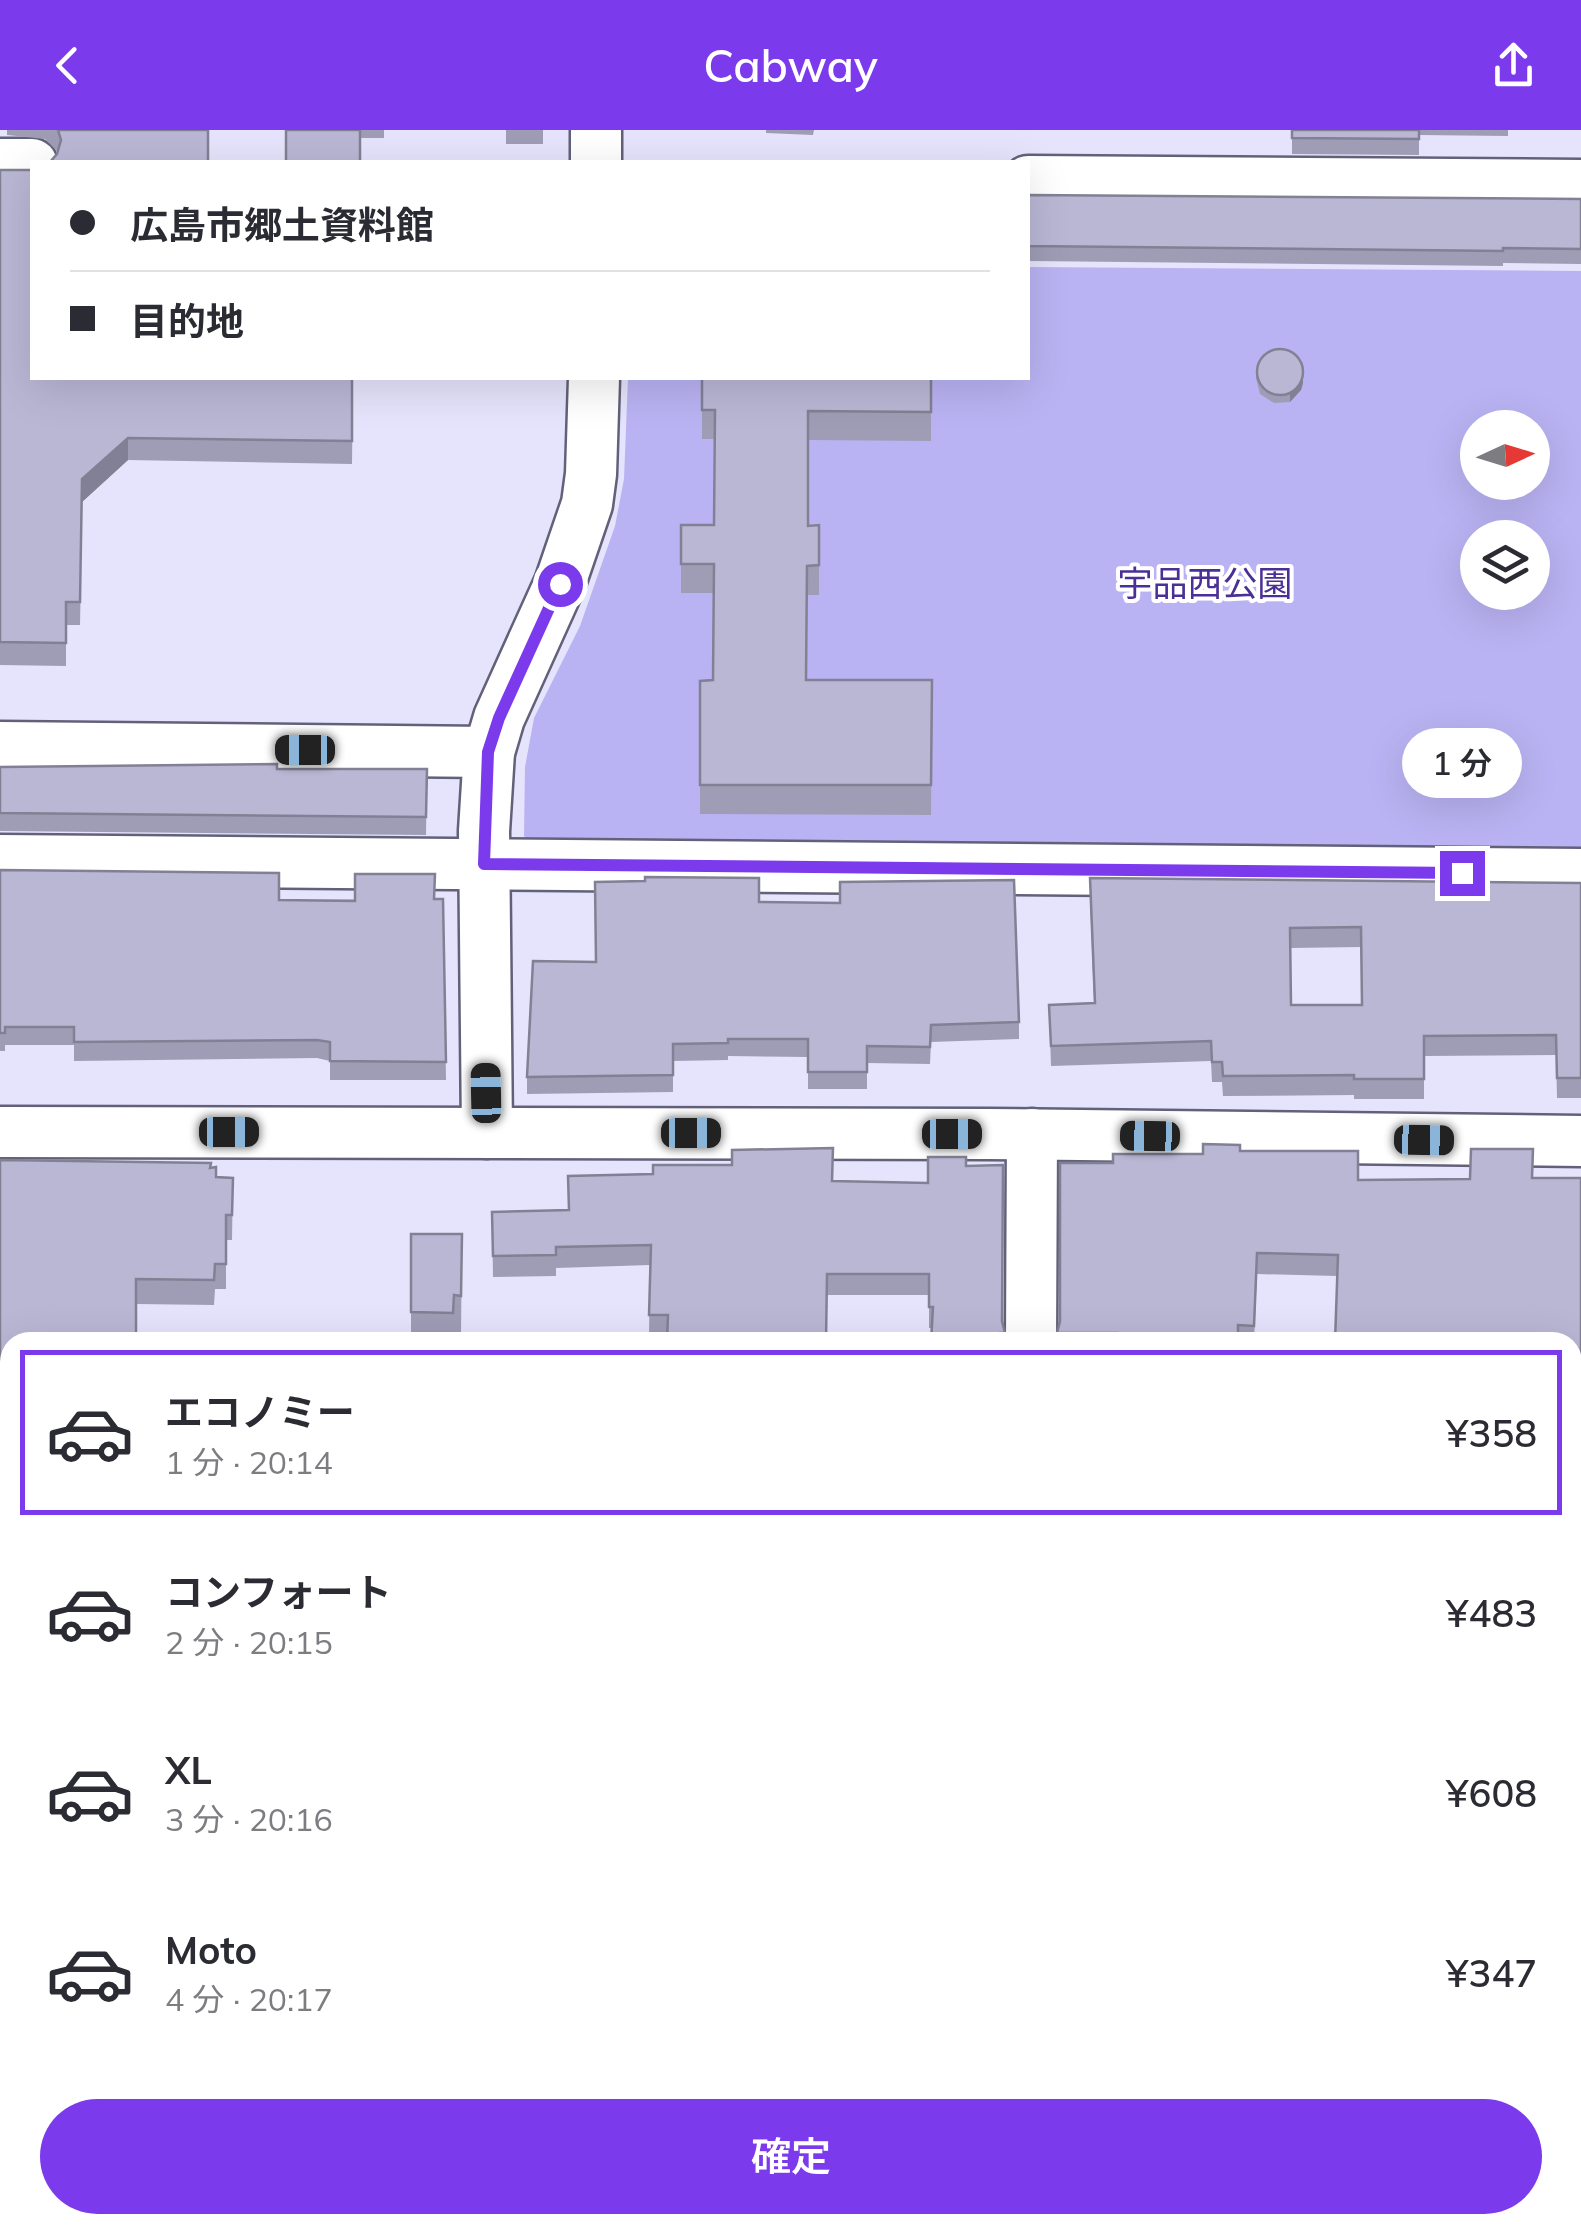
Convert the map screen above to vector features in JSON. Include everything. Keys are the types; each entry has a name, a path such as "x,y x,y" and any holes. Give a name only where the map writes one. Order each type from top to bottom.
{"street":[{"path":"596,130 596,160"},
{"path":"0,164 30,164"},
{"path":"1030,181 1581,186"},
{"path":"487,1132 484,864 488,752 578,535 591,474 594,380"},
{"path":"0,747 488,752"},
{"path":"0,860 1581,874"},
{"path":"0,1132 1032,1134 1581,1142"},
{"path":"1030,1332 1032,1134"}],"green space":[{"name":"宇品西公園","path":"1030,267 1581,271 1581,859 541,853 524,836 525,767 534,718 580,626 615,526 624,479 628,380 1030,380"}],"building":[{"path":"58,130 208,130 208,160 52,160 61,140"},
{"path":"286,130 360,130 360,160 286,160"},
{"path":"1292,130 1419,130 1419,139 1292,138"},
{"path":"0,170 30,170 30,380 352,380 352,441 128,438 82,479 80,602 66,602 66,643 0,642"},
{"path":"1030,195 1581,199 1581,249 1030,246"},
{"path":"1280,349 1296,356 1303,372 1296,388 1280,395 1264,388 1257,372 1264,356"},
{"path":"702,380 931,380 931,412 808,411 808,526 819,525 819,565 807,566 806,680 932,680 931,785 700,785 700,681 713,680 714,564 681,564 681,525 714,525 715,410 702,410"},
{"path":"277,764 277,769 427,769 426,817 0,813 0,767"},
{"path":"0,870 279,873 279,900 355,901 355,874 435,874 434,899 443,899 446,1062 330,1061 330,1042 317,1040 74,1042 74,1027 5,1027 5,1033 0,1033"},
{"path":"645,877 759,878 759,902 840,903 840,882 1014,880 1019,1022 931,1025 930,1047 867,1046 867,1072 808,1072 808,1039 728,1039 728,1043 673,1044 673,1075 527,1077 533,961 596,962 595,882 645,881"},
{"path":"1090,878 1581,883 1581,1078 1557,1078 1556,1035 1424,1036 1424,1079 1223,1076 1222,1062 1212,1062 1211,1041 1051,1046 1049,1005 1095,1003","holes":["1361,927 1362,1005 1291,1005 1290,928"]},
{"path":"1203,1144 1240,1145 1240,1151 1358,1151 1358,1180 1470,1179 1471,1149 1533,1149 1532,1178 1581,1178 1581,1332 1335,1332 1338,1255 1257,1253 1254,1326 1238,1325 1238,1332 1057,1332 1060,1163 1113,1163 1113,1154 1203,1154"},
{"path":"833,1148 832,1181 928,1183 928,1157 966,1157 966,1166 1003,1165 1005,1332 932,1332 929,1274 827,1274 826,1332 667,1332 668,1315 649,1315 651,1245 556,1247 556,1255 493,1256 492,1212 569,1210 568,1176 653,1174 653,1165 732,1165 732,1150"},
{"path":"0,1160 211,1163 210,1168 216,1167 216,1177 233,1178 232,1215 226,1215 226,1264 215,1264 214,1280 136,1279 136,1332 0,1332"},
{"path":"411,1234 462,1234 461,1296 454,1295 453,1313 411,1312"}],"route":[{"path":"560,584 499,718 488,752 484,864 1462,873"}]}
